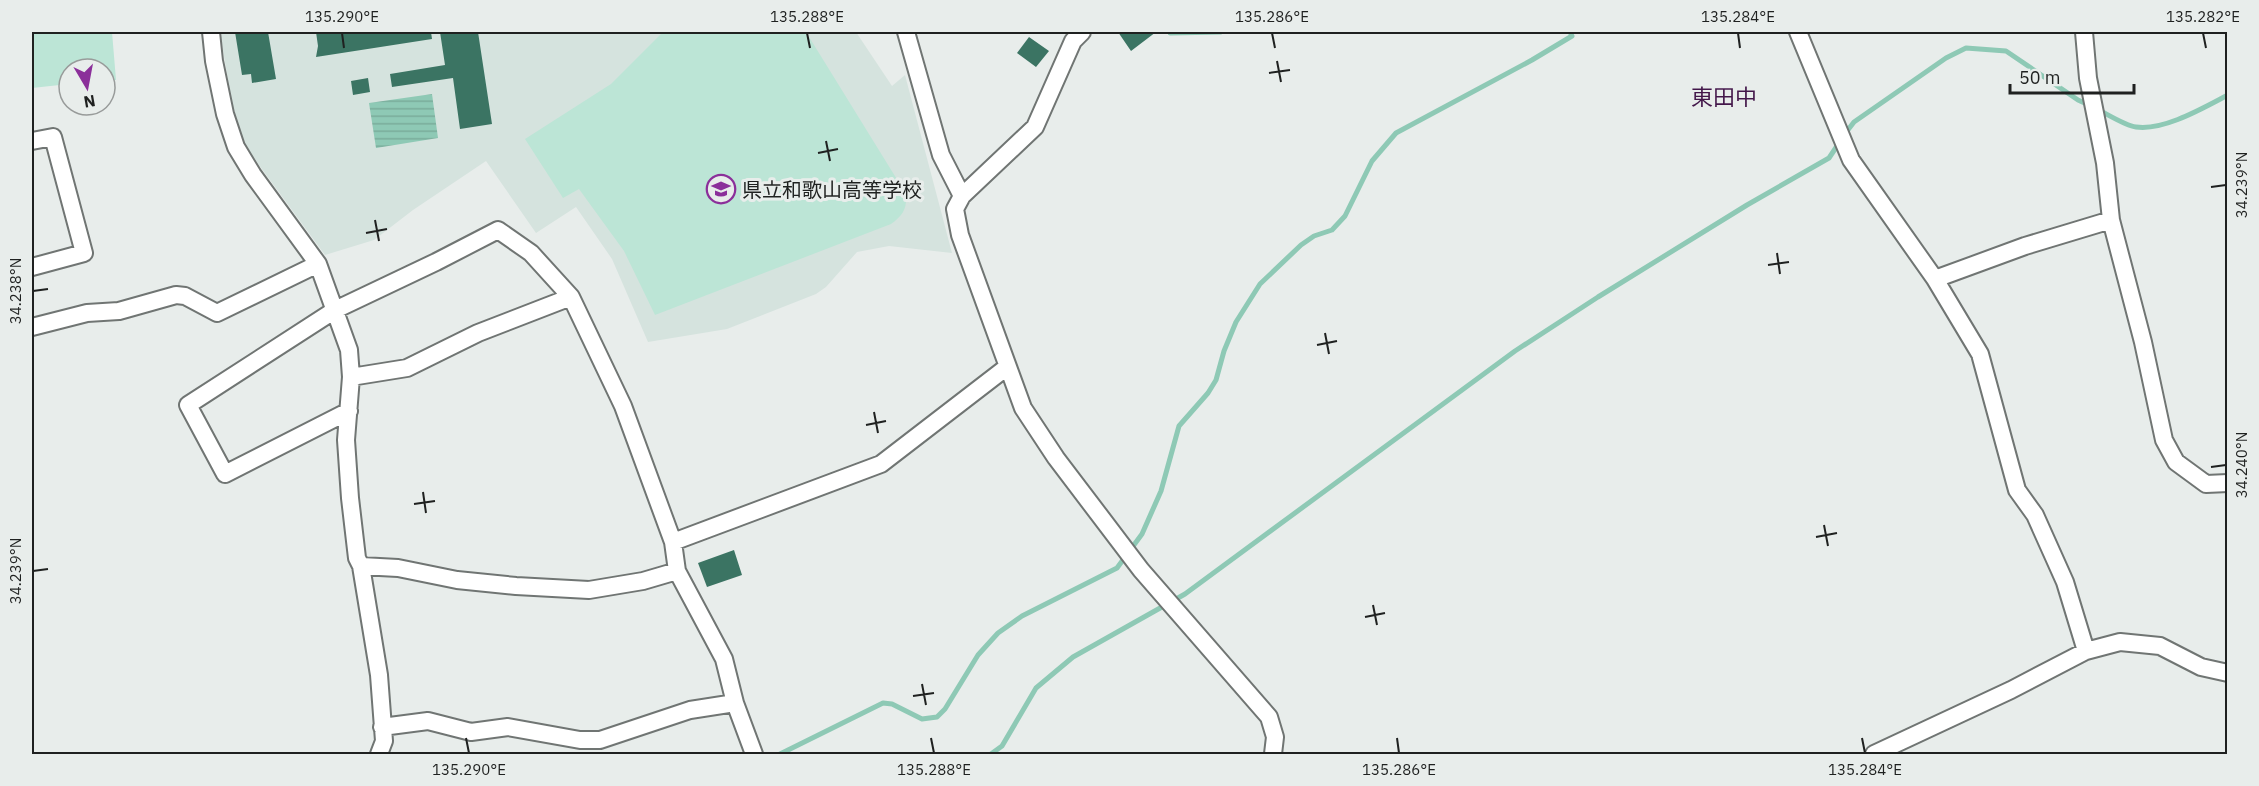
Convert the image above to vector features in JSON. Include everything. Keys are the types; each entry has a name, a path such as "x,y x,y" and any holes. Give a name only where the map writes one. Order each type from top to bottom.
{"street":[{"path":"211,32 216,72 225,114 236,147 253,175 318,264 349,350 351,377 346,440 350,498 357,558 362,566 379,675 384,741 379,754"},
{"path":"906,32 941,156 962,196"},
{"path":"1082,32 1073,41 1035,127 962,196 955,209 960,235 1006,367 1023,408 1056,458 1141,570 1269,717 1275,737 1273,754"},
{"path":"1797,32 1851,160 1935,279 1980,354 2017,490 2035,515 2065,582 2086,651"},
{"path":"2084,32 2088,78 2105,163 2111,220 2143,342 2164,440 2176,462 2206,484 2228,483"},
{"path":"32,141 52,136 84,253 32,267"},
{"path":"1935,279 2025,246 2111,220"},
{"path":"349,411 225,474 189,405 335,310 498,230 531,253 570,297 623,406 673,542 677,571 724,659 735,703 754,754"},
{"path":"32,327 87,313 119,311 176,295 185,296 217,313 318,264"},
{"path":"351,377 407,368 478,333 570,297"},
{"path":"673,542 881,464 1006,367"},
{"path":"362,566 398,568 457,580 589,590 643,581 677,571"},
{"path":"1874,754 2011,690 2086,651 2120,642 2160,646 2201,666 2228,673"},
{"path":"382,727 428,721 471,732 508,727 580,741 600,740 690,710 735,703"}],"shaded area":[{"path":"32,32 112,32 114,57 57,57 57,85 32,88"},
{"name":"県立和歌山高等学校","path":"220,32 856,32 892,86 905,75 952,253 889,246 857,252 826,287 816,294 727,329 648,342 612,259 576,207 536,233 486,161 413,210 374,240 325,255 237,135"},
{"path":"663,32 806,32 906,194 906,204 901,215 891,224 655,315 624,251 579,189 563,198 525,139 611,84"},
{"path":"432,94 438,138 376,148 369,103"}],"building":[{"path":"235,32 268,32 276,79 252,83 251,74 242,75"},
{"path":"316,32 431,32 432,39 316,57 318,46"},
{"path":"440,32 478,32 492,124 460,129 453,78 392,87 390,74 445,65"},
{"path":"1118,32 1156,32 1131,51"},
{"path":"1029,37 1049,51 1036,67 1017,53"},
{"path":"368,78 370,92 353,95 351,81"},
{"path":"734,550 742,575 707,587 698,563"}],"waterway":[{"path":"1170,33 1221,32"},
{"path":"780,754 883,703 892,704 922,719 937,717 945,709 978,655 998,633 1022,616 1117,568 1142,534 1161,491 1179,426 1208,393 1216,380 1224,351 1236,322 1260,284 1301,245 1314,236 1332,230 1345,216 1372,161 1396,133 1532,60 1572,36 1570,32"},
{"path":"1844,135 1854,122 1946,58 1966,48 2006,51 2078,100 2089,105"},
{"path":"2097,109 2136,127 2159,126 2228,95"},
{"path":"991,754 1002,746 1036,688 1073,657 1185,594 1515,351 1747,205 1829,158 1839,143"}],"place":[{"name":"県立和歌山高等学校","path":"721,189"}],"district":[{"name":"東田中","path":"1724,96"}]}
